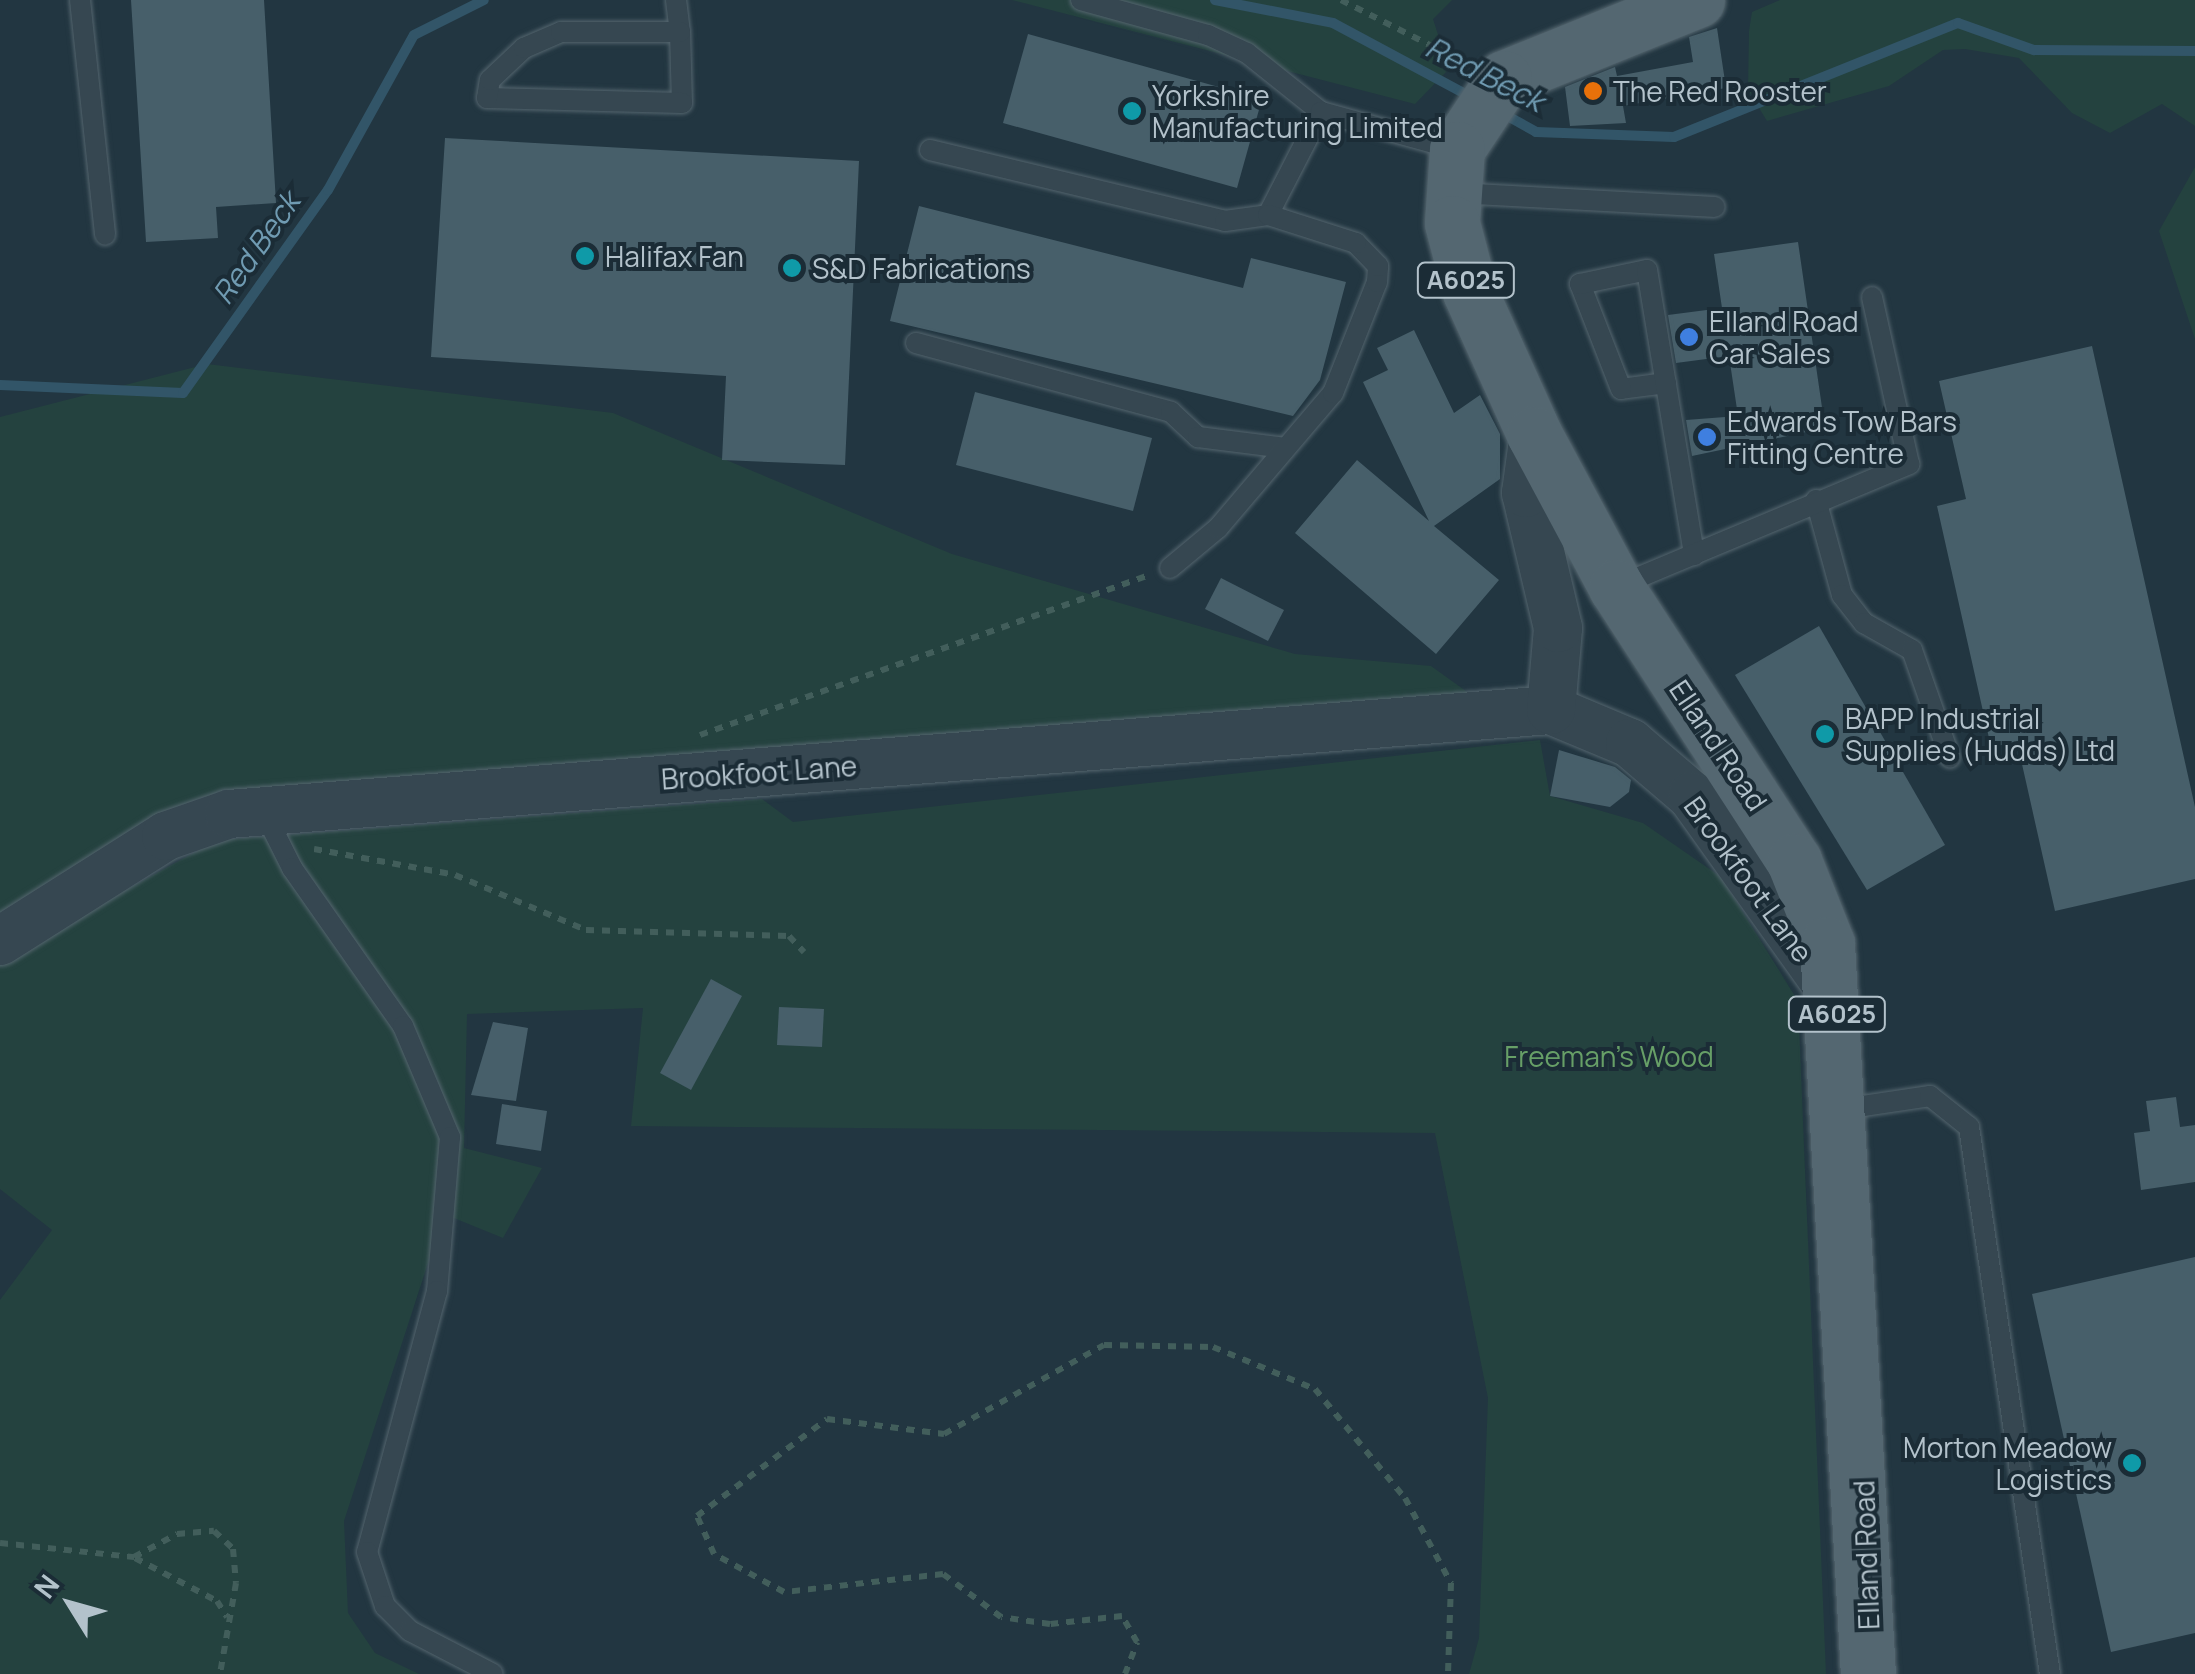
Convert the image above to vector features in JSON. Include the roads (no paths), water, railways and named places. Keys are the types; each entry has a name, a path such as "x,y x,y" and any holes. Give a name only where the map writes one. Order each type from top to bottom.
{"main road":[{"path":"1473,128 1551,52 1697,0"},
{"name":"Elland Road","path":"1473,128 1470,292 1534,434 1616,587 1794,861 1827,944 1836,998 1843,1109 1868,1674"}],"street":[{"path":"1534,434 1526,494 1558,628 1551,710"},
{"name":"Brookfoot Lane","path":"0,940 166,836 1551,710 1630,743 1692,796 1836,998"}],"lane":[{"path":"80,0 105,236"},
{"path":"676,0 680,32 682,103 487,98 490,80 524,48 561,32 680,32"},
{"path":"1081,0 1208,34 1248,53 1321,112 1473,128 1715,207"},
{"path":"1268,215 1321,112"},
{"path":"930,150 1225,221 1268,215 1356,243 1378,266 1334,393 1170,568"},
{"path":"1666,383 1621,389 1580,284 1647,270 1666,383 1694,555"},
{"path":"1616,587 1909,464 1872,297"},
{"path":"916,343 1171,412 1198,436 1286,448"},
{"path":"1816,500 1842,595 1864,623 1912,650 1950,758"},
{"path":"272,826 403,1026 450,1137 437,1291 374,1507 373,1580 410,1631 494,1674"},
{"path":"1843,1109 1930,1096 1969,1127 2050,1674"}],"waterway":[{"name":"Red Beck","path":"0,385 183,393 328,190 414,35 484,0"},
{"name":"Red Beck","path":"1215,0 1333,23 1473,98"},
{"name":"Red Beck","path":"1502,113 1536,132 1674,137 1958,23 2034,50 2195,51"}],"place":[{"name":"The Red Rooster","path":"1593,91"},
{"name":"Yorkshire Manufacturing Limited","path":"1132,111"},
{"name":"Halifax Fan","path":"585,256"},
{"name":"S&D Fabrications","path":"792,268"},
{"name":"Elland Road Car Sales","path":"1689,337"},
{"name":"Edwards Tow Bars Fitting Centre","path":"1707,437"},
{"name":"BAPP Industrial Supplies (Hudds) Ltd","path":"1825,734"},
{"name":"Morton Meadow Logistics","path":"2132,1463"}],"park label":[{"name":"Freeman's Wood","path":"1609,1056"}]}
